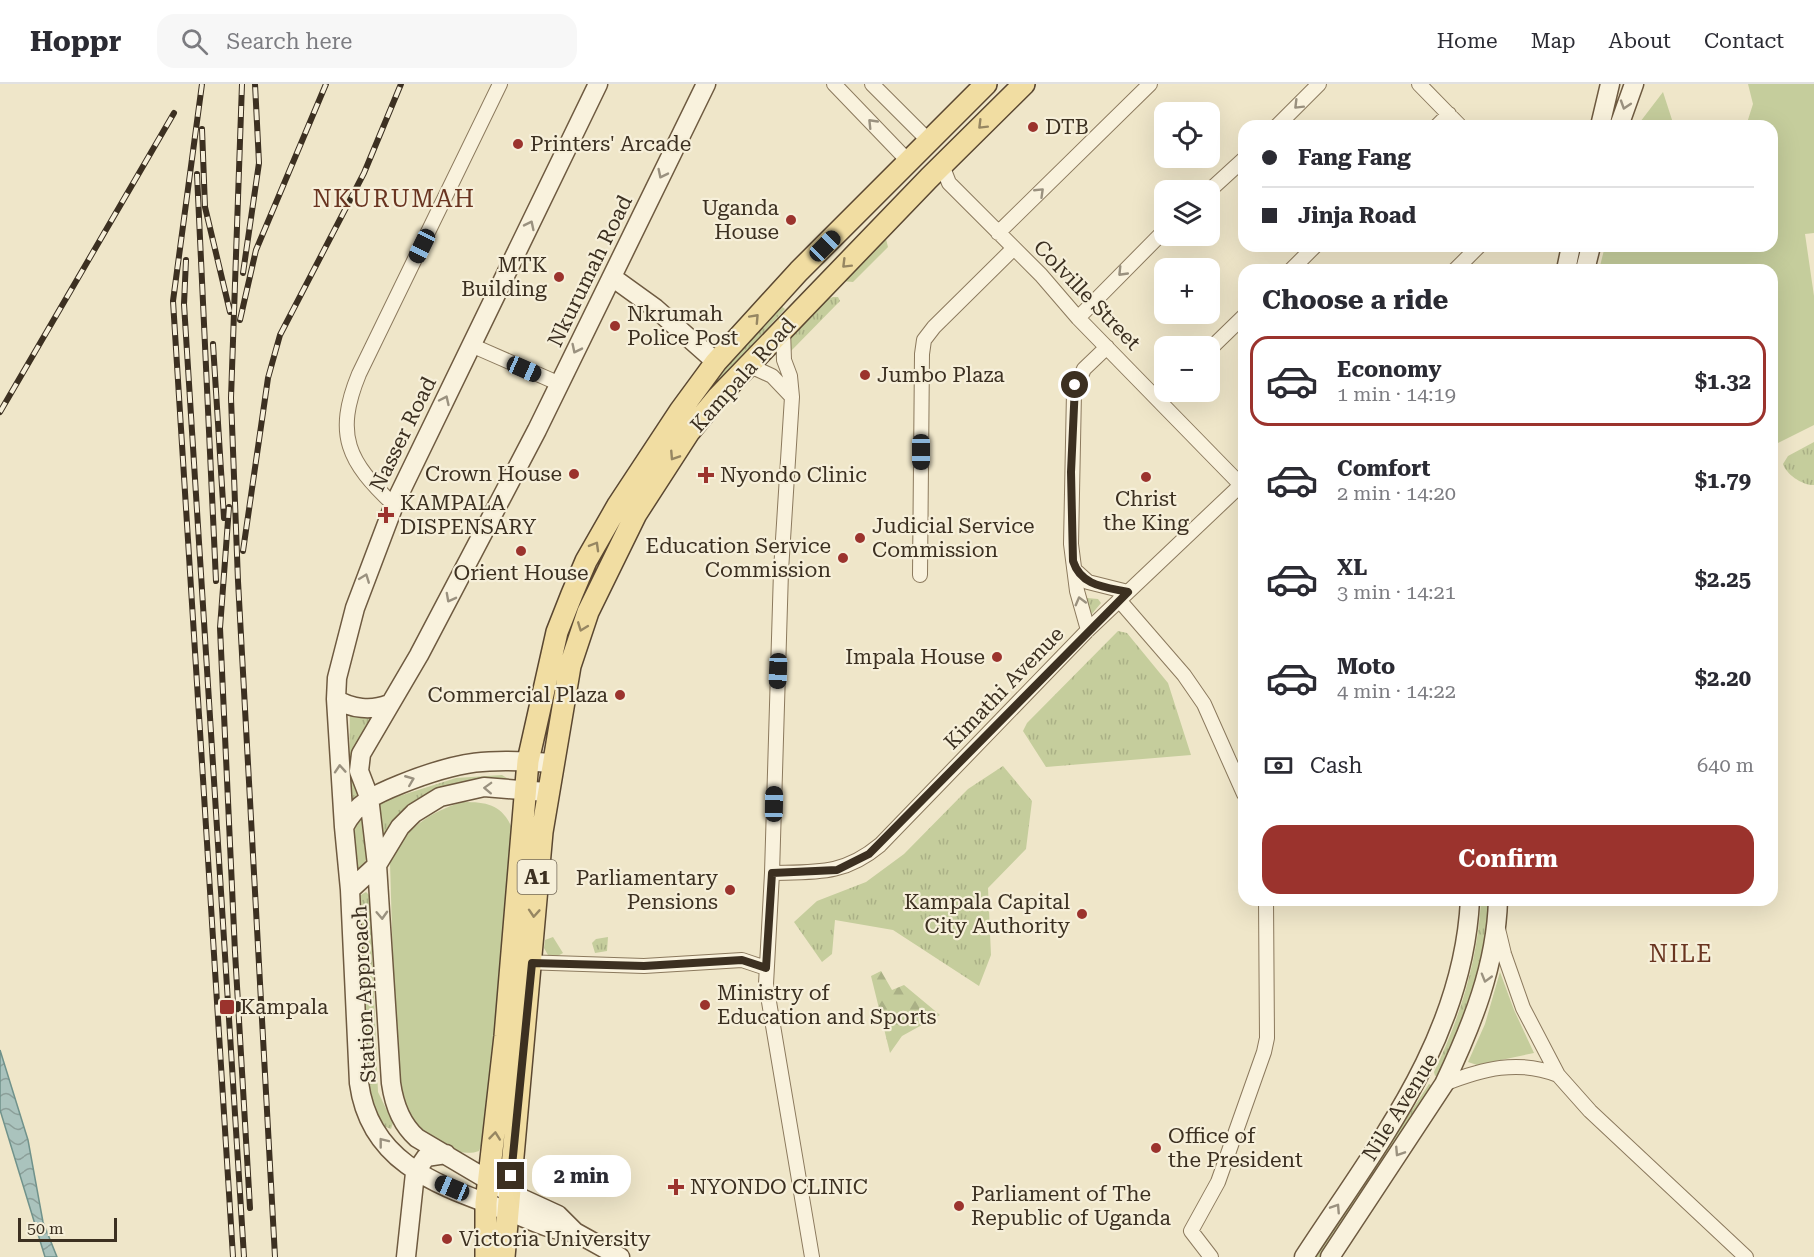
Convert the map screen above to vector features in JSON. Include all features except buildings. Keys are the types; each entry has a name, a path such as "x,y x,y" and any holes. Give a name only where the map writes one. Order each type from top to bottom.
{"main road":[{"name":"Kampala Road","path":"525,791 528,761 557,632 586,561 647,460 716,362 799,271 910,163 986,84"},
{"name":"Kampala Road","path":"546,792 562,699 574,650 588,612 636,514 689,432 748,365 940,175 1024,84"},
{"name":"A1","path":"504,1257 513,1141 522,962 525,791"},
{"name":"A1","path":"486,1257 486,1203 537,877 546,792"}],"street":[{"path":"394,505 376,488 350,446 345,426 348,403 359,374 500,84"},
{"name":"Nasser Road","path":"344,827 336,699 337,678 355,608 394,505 598,84"},
{"name":"Nkurumah Road","path":"369,797 360,778 359,764 365,746 456,586 560,384 706,84"},
{"path":"834,84 910,163"},
{"path":"872,84 930,142"},
{"path":"998,233 1150,84"},
{"path":"1283,120 1319,84"},
{"path":"1419,84 1454,120"},
{"path":"1601,120 1610,84"},
{"path":"1621,120 1634,84"},
{"path":"1443,120 1449,114"},
{"path":"1220,181 1238,164"},
{"name":"Colville Street","path":"940,175 1014,248 1107,347 1154,387"},
{"path":"1078,318 1154,241"},
{"path":"920,575 921,382 924,340 934,327 1014,248"},
{"path":"1297,264 1309,252"},
{"path":"1461,264 1473,252"},
{"path":"612,277 655,308 716,362"},
{"path":"1220,339 1238,322"},
{"path":"783,330 784,360 790,376 792,397 780,590 772,873 766,968 771,1023 812,1257"},
{"path":"471,345 560,384"},
{"path":"1088,630 1077,591 1077,572 1071,543 1074,392 1084,369 1107,347"},
{"path":"748,365 772,376 792,397"},
{"name":"Colville Street","path":"1169,402 1238,480"},
{"name":"Kimathi Avenue","path":"772,873 837,870 869,854 1088,630 1238,489"},
{"path":"1077,572 1088,582 1123,596 1204,704 1238,780"},
{"path":"336,699 357,707 374,708 389,704"},
{"path":"344,827 369,797 459,763 500,759 552,763"},
{"path":"350,890 377,865 400,827 414,813 434,800 474,788 546,792"},
{"name":"Station Approach","path":"369,797 377,865 392,1092 399,1112 410,1131 490,1181 509,1202"},
{"name":"Station Approach","path":"344,827 350,890 359,1083 363,1105 381,1139 415,1173 486,1203 509,1202"},
{"path":"1211,1257 1191,1231 1218,1182 1264,1052 1267,1038 1266,906"},
{"name":"Nile Avenue","path":"1304,1257 1413,1088 1439,1039 1454,998 1464,958 1469,906"},
{"name":"Nile Avenue","path":"1330,1257 1444,1084 1476,1010 1492,952 1498,906"},
{"path":"1497,924 1504,954 1523,1008 1558,1075 1590,1111 1746,1257"},
{"path":"742,960 767,948"},
{"path":"522,962 644,966 742,960 766,968"},
{"path":"1444,1084 1481,1071 1511,1066 1527,1065 1558,1075"},
{"path":"406,1257 415,1173 426,1157 446,1155"},
{"path":"509,1202 558,1215 575,1232 620,1257"}],"green space":[{"path":"1748,84 1814,84 1814,233 1805,234 1814,296 1814,425 1778,443 1778,264 1600,264 1604,252 1778,252 1778,120 1748,120 1753,104"},
{"path":"1663,92 1672,120 1642,120"},
{"path":"885,235 888,247 853,282 842,281"},
{"path":"838,297 840,301 790,352 781,338 815,304"},
{"path":"780,305 785,309 713,388 662,462 697,397"},
{"path":"1814,442 1814,485 1810,485 1791,475 1783,464 1788,456"},
{"path":"1082,592 1087,598 1098,599 1101,603 1091,615 1079,595"},
{"path":"1118,631 1127,633 1168,683 1191,755 1046,767 1023,731 1027,723"},
{"path":"350,694 354,701 379,713 353,774 358,796 349,809"},
{"path":"1003,766 1032,801 1026,849 988,888 991,955 979,986 893,930 835,920 832,954 822,962 794,922 817,901 866,882 904,854 968,789"},
{"path":"502,775 510,780 474,782 378,849 374,804 456,778"},
{"path":"463,802 493,806 504,814 512,828 501,1005 484,1139 479,1151 469,1153 447,1148 425,1136 409,1120 400,1097 390,863 402,841 419,824 440,811"},
{"path":"362,809 367,857 361,873 354,874 350,828"},
{"path":"366,892 370,896 378,1092 393,1123 391,1129 378,1124 365,1083 359,896"},
{"path":"1480,906 1488,906 1479,968 1473,990 1440,1074 1435,1076 1434,1072 1460,1010 1472,967"},
{"path":"553,937 563,953 556,957 548,955 544,948 545,940"},
{"path":"608,937 607,951 595,953 592,943 596,939"},
{"path":"881,971 892,990 904,985 940,1015 902,1036 890,1053 871,976"},
{"path":"1500,972 1534,1053 1477,1065 1468,1062 1485,1024"},
{"path":"1429,1084 1433,1086 1322,1257 1315,1257"}],"water":[{"path":"0,1050 28,1140 43,1222 57,1257 45,1257 0,1110"}],"railway":[{"path":"202,84 173,301 233,1257"},
{"path":"242,84 231,398 238,581 275,1257"},
{"path":"243,273 259,163 255,84"},
{"path":"240,320 256,250 326,84"},
{"path":"243,551 268,378 280,335 364,173 401,84"},
{"path":"0,412 174,113"},
{"path":"202,129 205,207 230,312"},
{"path":"197,174 216,581"},
{"path":"186,260 184,304 244,1257"},
{"path":"213,344 224,518"},
{"path":"229,507 220,628 250,1208"}],"place":[{"name":"DTB","path":"1033,127"},
{"name":"Printers' Arcade","path":"518,144"},
{"name":"Uganda House","path":"791,220"},
{"name":"MTK Building","path":"559,277"},
{"name":"Nkrumah Police Post","path":"615,326"},
{"name":"Jumbo Plaza","path":"865,375"},
{"name":"Crown House","path":"574,474"},
{"name":"Nyondo Clinic","path":"706,475"},
{"name":"Christ the King","path":"1146,477"},
{"name":"KAMPALA DISPENSARY","path":"386,515"},
{"name":"Judicial Service Commission","path":"860,538"},
{"name":"Orient House","path":"521,551"},
{"name":"Education Service Commission","path":"843,558"},
{"name":"Impala House","path":"997,657"},
{"name":"Commercial Plaza","path":"620,695"},
{"name":"Parliamentary Pensions","path":"730,890"},
{"name":"Kampala Capital City Authority","path":"1082,914"},
{"name":"Ministry of Education and Sports","path":"705,1005"},
{"name":"Kampala","path":"227,1007"},
{"name":"Office of the President","path":"1156,1148"},
{"name":"NYONDO CLINIC","path":"676,1187"},
{"name":"Parliament of The Republic of Uganda","path":"959,1206"},
{"name":"Victoria University","path":"447,1239"}],"district":[{"name":"NKURUMAH","path":"394,199"},
{"name":"NILE","path":"1681,954"}],"route":[{"path":"511,1176 532,963 644,966 742,960 766,968 772,873 827,872 848,866 869,854 889,837 1088,630 1128,592 1086,581 1077,572 1073,561 1071,472 1075,385"}]}
